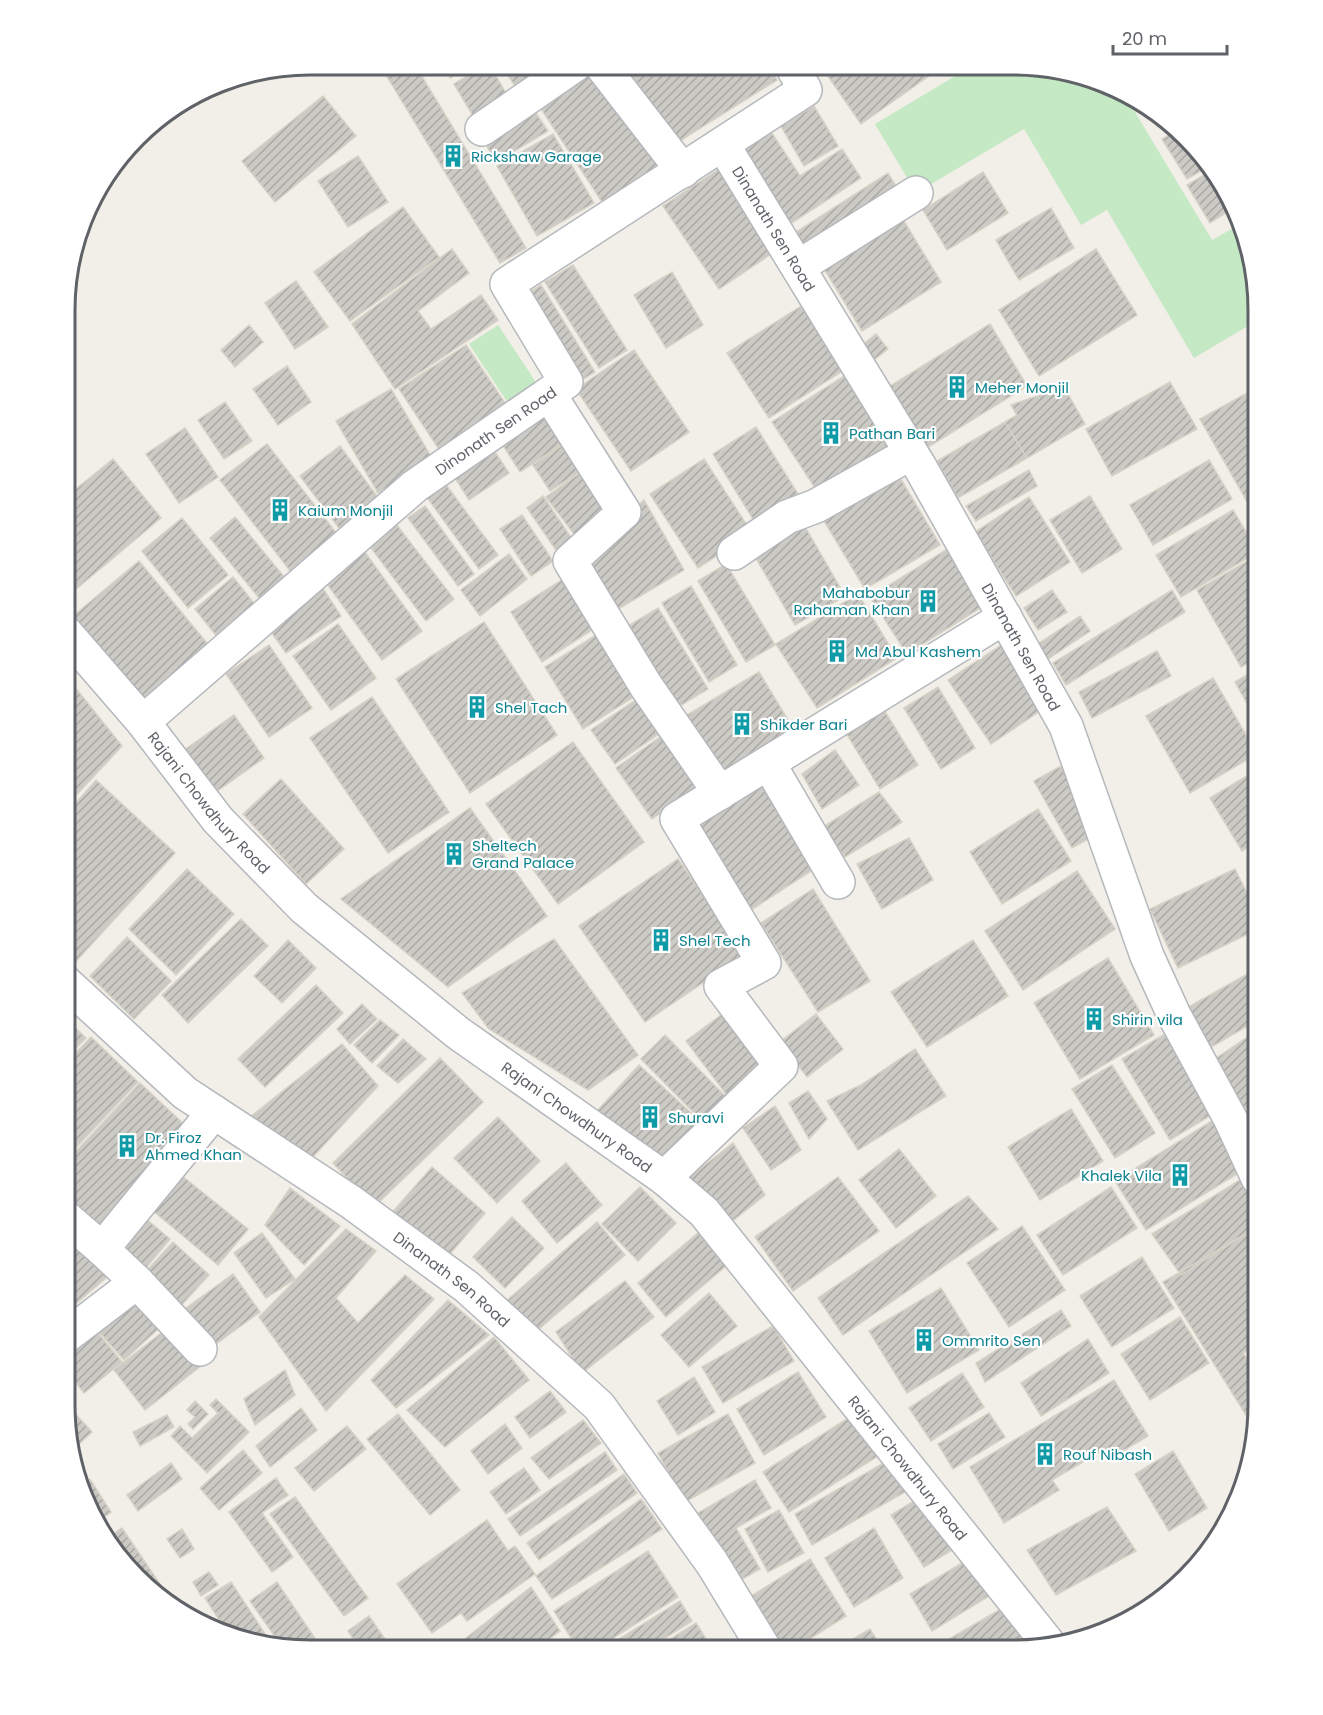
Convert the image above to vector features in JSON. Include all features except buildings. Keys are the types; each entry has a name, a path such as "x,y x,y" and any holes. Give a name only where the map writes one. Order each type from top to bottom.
{"street":[{"path":"482,129 560,75"},
{"path":"609,75 683,171"},
{"name":"Dinonath Sen Road","path":"143,722 415,486 566,382 507,284 805,90 797,75"},
{"name":"Dinanath Sen Road","path":"723,145 911,453 1066,726 1147,956 1248,1158"},
{"path":"798,267 916,193"},
{"path":"549,394 624,512 570,561 646,686 720,793"},
{"path":"734,553 787,517 816,506 911,453"},
{"path":"664,1178 781,1066 721,986 764,963 677,819 1005,617"},
{"name":"Rajani Chowdhury Road","path":"75,643 143,722 218,820 304,908 458,1033 664,1178 704,1212 1045,1638"},
{"path":"769,764 838,882"},
{"name":"Dinanath Sen Road","path":"75,991 185,1093 351,1202 467,1287 599,1406 712,1563 759,1640"},
{"path":"102,1249 214,1112"},
{"path":"75,1226 137,1282 200,1349"},
{"path":"75,1329 137,1282"}],"green space":[{"path":"957,75 1044,77 1089,87 1131,106 1212,240 1233,228 1246,279 1248,326 1194,358 1107,210 1081,225 1024,129 916,193 875,124"},
{"path":"498,325 543,393 514,412 469,344"}],"place":[{"name":"Rickshaw Garage","path":"453,156"},
{"name":"Meher Monjil","path":"957,387"},
{"name":"Pathan Bari","path":"831,433"},
{"name":"Kaium Monjil","path":"280,510"},
{"name":"Mahabobur Rahaman Khan","path":"928,601"},
{"name":"Md Abul Kashem","path":"837,651"},
{"name":"Shel Tach","path":"477,707"},
{"name":"Shikder Bari","path":"742,724"},
{"name":"Sheltech Grand Palace","path":"454,854"},
{"name":"Shel Tech","path":"661,940"},
{"name":"Shirin vila","path":"1094,1019"},
{"name":"Shuravi","path":"650,1117"},
{"name":"Dr. Firoz Ahmed Khan","path":"127,1146"},
{"name":"Khalek Vila","path":"1180,1175"},
{"name":"Ommrito Sen","path":"924,1340"},
{"name":"Rouf Nibash","path":"1045,1454"}]}
